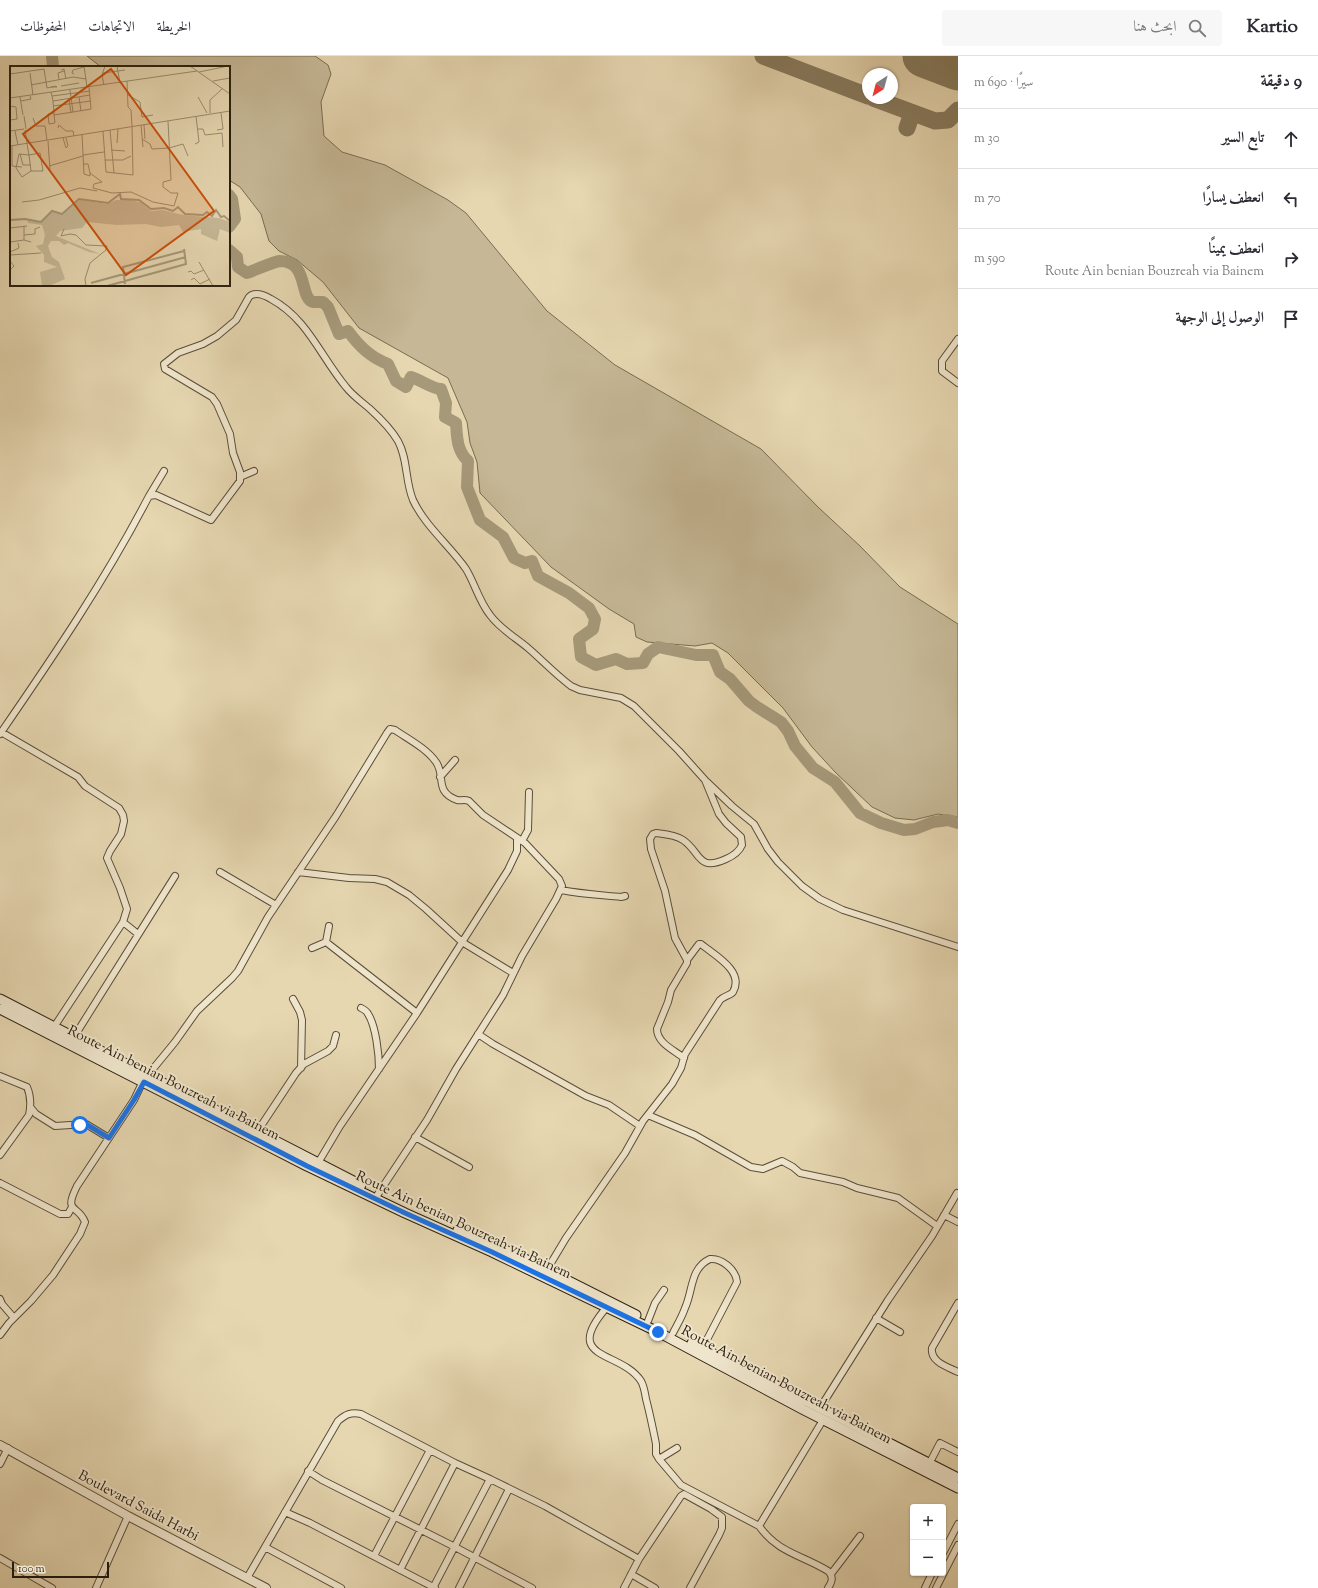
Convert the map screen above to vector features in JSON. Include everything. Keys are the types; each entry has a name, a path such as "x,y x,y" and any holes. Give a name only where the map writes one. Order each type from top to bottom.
{"main road":[{"name":"Route Ain benian Bouzreah via Bainem","path":"0,999 74,1037 307,1166 648,1320 823,1420 958,1488"},
{"name":"Route Ain benian Bouzreah via Bainem","path":"0,1009 257,1132 378,1194 479,1239 545,1273 607,1308 820,1408 958,1478"}],"street":[{"path":"149,496 156,495 211,520 240,481 230,434 215,401 208,393 165,369 164,364 178,353 203,344 217,336 236,320 251,294 257,293 276,302 295,317 310,333 328,363 353,396 383,421 390,430 401,448 409,490 414,501 465,569 484,605 494,620 571,686 580,690 621,698 629,702 679,751 705,780 732,806 754,824 778,862 802,886 820,899 844,910 958,947"},
{"path":"958,339 942,361 942,371 958,383"},
{"path":"54,1027 123,922 127,909 107,858 123,828 124,821 122,811 114,804 85,786 78,777 1,733 110,564 164,471"},
{"path":"240,477 254,471"},
{"path":"0,1183 60,1214 68,1214 72,1207 71,1203 74,1192 134,1100 146,1078 198,1011 235,974 276,905 336,816 390,729 395,730 429,754 440,769 441,788 446,793 458,800 469,801 483,815 520,840 559,879 562,884 561,890 513,973 503,995 378,1194"},
{"path":"440,777 455,760"},
{"path":"688,960 675,938 665,891 651,849 650,839 653,834 656,833 682,839 701,860 709,864 733,856 740,850 743,843 741,837 719,814 705,780"},
{"path":"318,1163 340,1126 462,942 514,858 520,840 528,830 529,792"},
{"path":"220,872 276,905"},
{"path":"298,872 349,878 376,879 387,882 409,895 462,942 513,973"},
{"path":"74,1037 175,876"},
{"path":"561,890 621,898 625,896"},
{"path":"123,922 138,934"},
{"path":"326,942 329,926"},
{"path":"326,942 417,1012"},
{"path":"312,948 326,942"},
{"path":"545,1273 566,1238 625,1153 640,1126 672,1084 681,1068 684,1058 720,1000 724,996 731,994 734,990 736,978 731,968 701,944 688,960 671,990 657,1030 659,1039 684,1058"},
{"path":"293,999 300,1012 302,1020 301,1068"},
{"path":"361,1008 368,1013 371,1020 379,1053 379,1069"},
{"path":"478,1034 500,1049 586,1096 606,1104 640,1126"},
{"path":"257,1132 304,1064 328,1051 333,1046 336,1035"},
{"path":"0,1076 27,1087 30,1094 29,1115 0,1155"},
{"path":"30,1108 36,1114 55,1126 86,1124 109,1138"},
{"path":"648,1115 695,1135 751,1167 763,1169 782,1161 800,1173 843,1182 857,1188 898,1198 938,1226"},
{"path":"415,1137 469,1167"},
{"path":"820,1408 876,1318 938,1226 957,1193"},
{"path":"0,1335 52,1275 84,1226 84,1219 72,1207"},
{"path":"944,1215 958,1222"},
{"path":"673,1333 686,1308 691,1285 699,1268 710,1259 721,1261 732,1271 737,1282 701,1351"},
{"path":"648,1320 655,1304 664,1290"},
{"path":"0,1299 2,1304 14,1318"},
{"path":"958,1302 932,1348 931,1353 936,1360 958,1372"},
{"path":"607,1308 593,1326 590,1344 597,1351 628,1369 641,1381 656,1444 656,1454 659,1459 681,1484 759,1526 766,1536 776,1545 823,1568 831,1574"},
{"path":"876,1318 900,1332"},
{"path":"247,1578 338,1421 348,1414 354,1413 361,1414 455,1463 545,1506 640,1559"},
{"path":"759,1526 823,1420"},
{"path":"930,1464 940,1443 958,1452"},
{"path":"0,1464 4,1446"},
{"name":"Boulevard Saida Harbi","path":"4,1446 128,1516 266,1588"},
{"path":"659,1459 676,1448"},
{"path":"374,1556 430,1450"},
{"path":"400,1570 422,1530 455,1463"},
{"path":"308,1471 455,1546 532,1588"},
{"path":"285,1512 310,1523 434,1588 490,1479"},
{"path":"681,1484 684,1494 711,1508 722,1517 722,1528 719,1535 690,1588"},
{"path":"459,1588 509,1488"},
{"path":"624,1588 640,1559 681,1496 684,1494"},
{"path":"96,1588 128,1516"},
{"path":"946,1547 958,1524"},
{"path":"828,1588 831,1583 831,1574 860,1536"},
{"path":"936,1588 958,1545"},
{"path":"265,1547 341,1588"},
{"path":"0,1558 52,1588"},
{"path":"631,1574 655,1588"},
{"path":"925,1588 931,1576"}],"shaded area":[{"path":"87,56 315,56 328,65 331,74 321,102 324,136 342,152 385,165 448,200 466,213 547,311 615,365 761,449 900,587 958,624 958,817 938,814 914,820 895,818 872,807 836,773 812,747 783,708 728,653 712,643 695,646 647,642 636,637 634,624 609,609 551,567 480,493 477,462 470,443 467,422 448,378 359,328 323,282 297,260 279,251 269,241 261,214 240,187 230,181 230,66 100,66"}],"waterway":[{"path":"52,56 53,66"},
{"path":"230,196 232,199 235,219 230,226"},
{"path":"230,251 237,257 238,267 247,273 280,261 289,263 295,267 299,273 309,299 313,302 323,302 328,307 339,334 348,331 356,342 365,350 388,364 396,381 406,387 411,377 434,388 441,389 446,403 445,417 456,423 457,439 460,449 468,461 467,487 480,520 503,537 514,558 525,563 532,561 538,576 569,593 589,608 595,619 593,629 579,639 581,657 596,665 616,659 627,664 643,663 648,654 658,647 696,655 713,655 720,672 730,679 749,701 781,722 788,731 795,746 813,768 835,782 860,813 881,823 904,830 915,829 933,822 948,820 958,823"}],"taxiway":[{"path":"763,56 862,94"},
{"path":"889,104 935,121 948,120 958,110"},
{"path":"907,128 912,113"}],"runway":[{"path":"924,56 958,69"}],"route":[{"path":"80,1125 86,1124 109,1138 139,1093 144,1082 307,1166 405,1213 492,1252 658,1332"}]}
